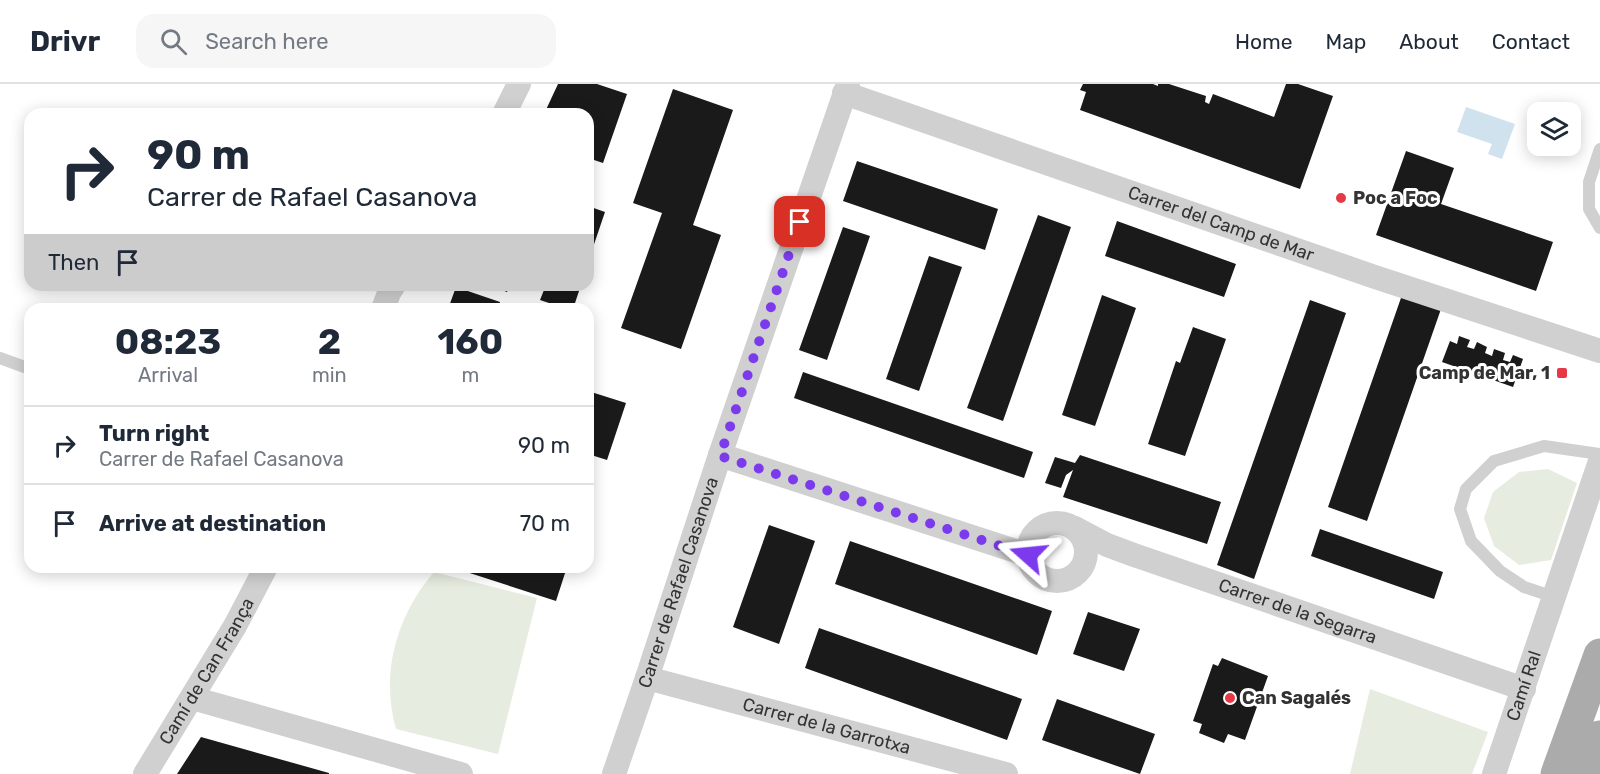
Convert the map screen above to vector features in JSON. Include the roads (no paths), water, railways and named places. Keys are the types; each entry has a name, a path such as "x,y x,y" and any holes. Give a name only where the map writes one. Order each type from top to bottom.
{"main road":[{"path":"1557,774 1600,655"},
{"path":"1587,774 1600,737"}],"street":[{"path":"507,108 519,84"},
{"name":"Carrer del Camp de Mar","path":"846,89 1372,276 1600,351"},
{"name":"Carrer de Rafael Casanova","path":"614,774 846,89"},
{"path":"720,456 1028,555 1031,566 1049,580 1061,581 1072,577 1080,569 1085,559 1086,548 1083,536 1075,528"},
{"name":"Camí Ral","path":"1494,774 1600,461"},
{"name":"Carrer de la Segarra","path":"1028,555 1032,536 1046,524 1064,523 1134,555 1524,689"},
{"name":"Camí de Can França","path":"145,774 235,626 263,573"},
{"name":"Carrer de la Garrotxa","path":"647,678 1006,774"},
{"path":"192,698 461,774"},
{"path":"1505,746 1509,774"}],"lane":[{"path":"1600,149 1589,182 1589,209 1600,228"},
{"path":"0,358 24,367"},
{"path":"1554,597 1524,587 1500,571 1471,541 1460,509 1466,489 1494,461 1544,446 1600,454"}],"water":[{"path":"1466,107 1515,124 1502,159 1488,154 1492,144 1457,132"}],"place":[{"name":"Poc a Foc","path":"1341,198"},
{"name":"Camp de Mar, 1","path":"1562,373"},
{"name":"Can Sagalés","path":"1230,698"}]}
